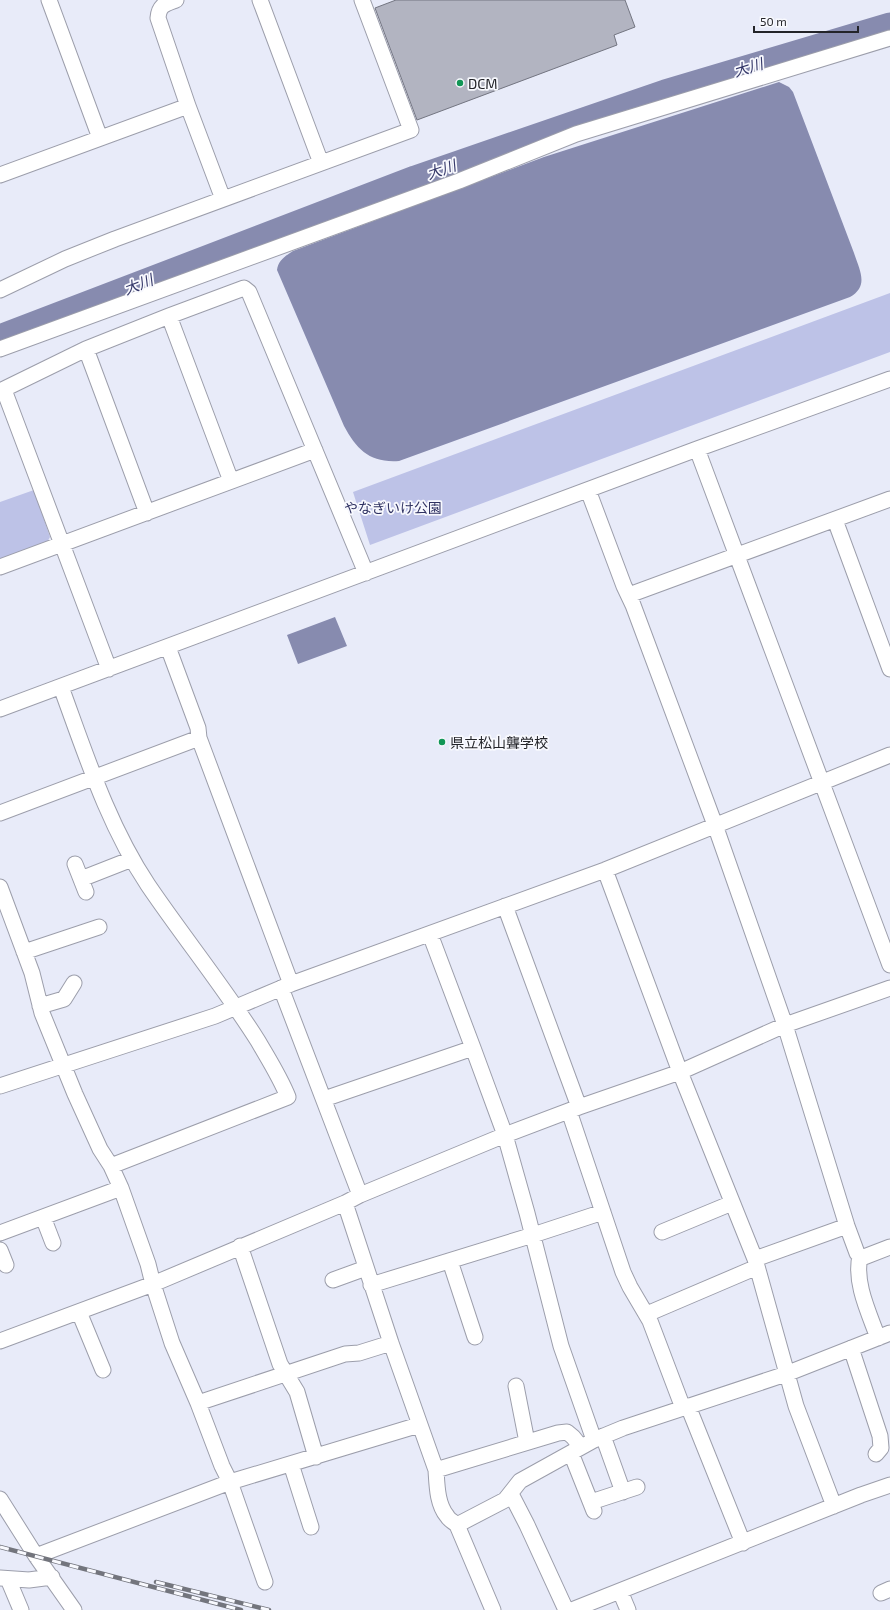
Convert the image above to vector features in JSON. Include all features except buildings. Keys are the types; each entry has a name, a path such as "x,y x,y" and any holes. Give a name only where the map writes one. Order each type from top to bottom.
{"street":[{"path":"48,0 100,138"},
{"path":"176,0 163,5 156,5 158,18 188,106 223,199"},
{"path":"260,0 321,163"},
{"path":"0,290 65,259 101,244 411,130 362,0"},
{"path":"0,349 459,180 576,134 890,38"},
{"path":"0,175 188,106"},
{"path":"109,669 2,390 86,349 169,316 244,288 249,292 366,573"},
{"path":"169,316 231,481"},
{"path":"86,349 147,513"},
{"path":"0,709 697,449 889,380"},
{"path":"697,449 738,555 890,965"},
{"path":"0,567 315,450"},
{"path":"457,1525 505,1500 520,1481 599,1438 786,1374 884,1336 863,1296 858,1268 860,1256 857,1253 847,1226 785,1025 715,824 588,490"},
{"path":"628,595 890,499"},
{"path":"835,520 890,669"},
{"path":"168,647 198,728 199,738 324,1099 360,1195"},
{"path":"61,687 94,777 113,823 132,859 148,885 236,1007 280,1078 288,1097 111,1166"},
{"path":"0,813 199,738"},
{"path":"0,1086 215,1016 286,986 604,870 715,824 890,755"},
{"path":"75,864 84,886 132,859"},
{"path":"604,870 680,1072 756,1263 796,1406 834,1506"},
{"path":"0,888 5,915 24,952 32,973 40,1006 63,1066 100,1149 111,1166 121,1188 148,1264 172,1344 230,1482 265,1582"},
{"path":"505,906 574,1109 603,1212 623,1272 630,1287 647,1314 743,1543"},
{"path":"24,952 99,927"},
{"path":"430,934 505,1135 533,1235 561,1346 599,1438 630,1490 593,1507 573,1437 567,1432 558,1433 436,1470"},
{"path":"40,1006 64,999 74,982"},
{"path":"0,1341 153,1284 360,1195 505,1135 680,1072 785,1025 890,988"},
{"path":"324,1099 473,1048"},
{"path":"0,1233 121,1188"},
{"path":"344,1203 390,1343 436,1470 440,1502 447,1516 457,1525 492,1610"},
{"path":"662,1232 732,1203"},
{"path":"371,1285 603,1212"},
{"path":"43,1217 53,1243"},
{"path":"647,1314 756,1263 847,1226"},
{"path":"240,1246 280,1364 298,1392 316,1457"},
{"path":"860,1256 864,1257 890,1247"},
{"path":"0,1250 6,1265"},
{"path":"450,1261 475,1337"},
{"path":"333,1280 366,1268"},
{"path":"79,1312 103,1370"},
{"path":"198,1403 345,1354 359,1353 390,1343"},
{"path":"851,1348 880,1436 881,1448 876,1454"},
{"path":"516,1386 527,1442"},
{"path":"36,1556 230,1482 419,1425"},
{"path":"291,1464 311,1527"},
{"path":"572,1610 890,1485"},
{"path":"511,1494 566,1610"},
{"path":"0,1499 36,1556 74,1610"},
{"path":"4,1579 28,1580 52,1577"},
{"path":"4,1579 21,1610"},
{"path":"620,1591 628,1610"}],"green space":[{"name":"やなぎいけ公園","path":"890,293 890,352 370,545 353,492"},
{"path":"34,490 50,537 46,544 0,561 0,502"}],"shaded area":[{"path":"779,82 789,87 793,92 854,253 861,278 861,283 856,293 850,297 399,461 380,460 372,457 359,448 344,426 277,270 280,261 293,251 544,157"},
{"path":"335,617 347,646 298,664 287,635"}],"waterway":[{"name":"大川","path":"0,337 415,178 665,92 890,25"}],"railway":[{"path":"0,1547 241,1610"},
{"path":"156,1582 269,1610"}],"place":[{"name":"DCM","path":"460,83"},
{"name":"県立松山聾学校","path":"442,742"}]}
